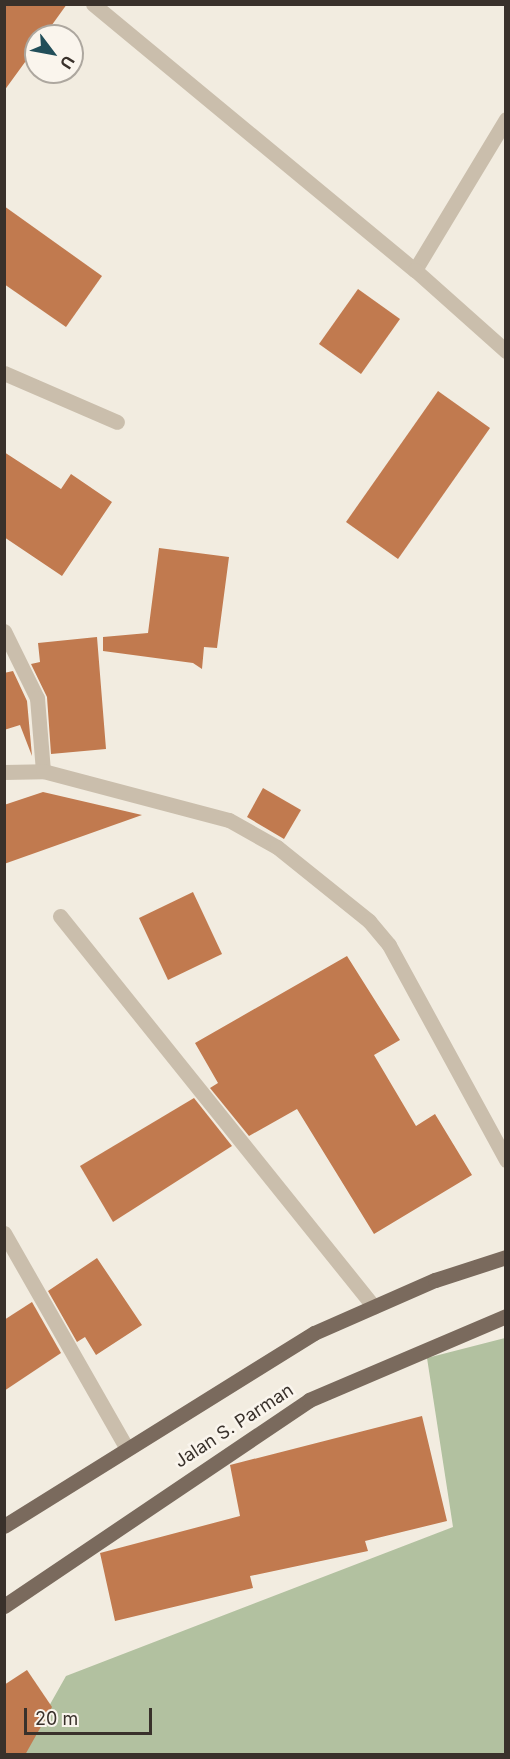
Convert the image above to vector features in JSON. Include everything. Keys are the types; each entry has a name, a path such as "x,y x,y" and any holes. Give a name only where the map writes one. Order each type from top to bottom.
{"main road":[{"name":"Jalan S. Parman","path":"4,1526 126,1447 314,1333 435,1280 506,1257"},
{"name":"Jalan S. Parman","path":"4,1606 309,1400 506,1316"}],"street":[{"path":"93,4 414,270 506,351"},
{"path":"414,270 506,119"},
{"path":"4,373 117,422"},
{"path":"4,631 37,698 43,771"},
{"path":"4,772 43,771 229,820 277,847 369,921 404,968 506,1160"},
{"path":"60,916 374,1307"},
{"path":"4,1233 126,1447"}],"green space":[{"path":"505,1338 505,1754 22,1754 66,1676 453,1527 427,1358"}],"building":[{"path":"4,4 67,4 53,24 24,24 24,64 4,91"},
{"path":"4,206 102,276 66,327 4,284"},
{"path":"358,289 400,319 361,374 319,344"},
{"path":"438,391 490,428 398,559 346,522"},
{"path":"4,452 61,489 71,474 112,502 62,576 4,537"},
{"path":"159,548 229,557 217,648 204,647 202,669 193,663 103,651 103,637 148,633"},
{"path":"97,637 106,749 51,754 47,697 31,664 40,662 38,643"},
{"path":"13,671 27,701 32,756 20,725 4,730 4,673"},
{"path":"263,788 301,810 284,839 247,817"},
{"path":"43,792 142,815 4,864 4,805"},
{"path":"193,892 222,954 168,980 139,918"},
{"path":"347,956 400,1040 374,1055 416,1126 435,1114 472,1175 374,1234 297,1109 249,1136 210,1088 218,1083 195,1043"},
{"path":"194,1098 232,1146 113,1222 80,1166"},
{"path":"97,1258 142,1325 96,1355 85,1337 77,1342 48,1291"},
{"path":"32,1302 61,1353 4,1391 4,1320"},
{"path":"422,1416 447,1521 365,1541 368,1551 250,1576 253,1588 115,1621 100,1553 240,1516 230,1465"},
{"path":"27,1670 52,1707 25,1755 4,1755 4,1685"}]}
